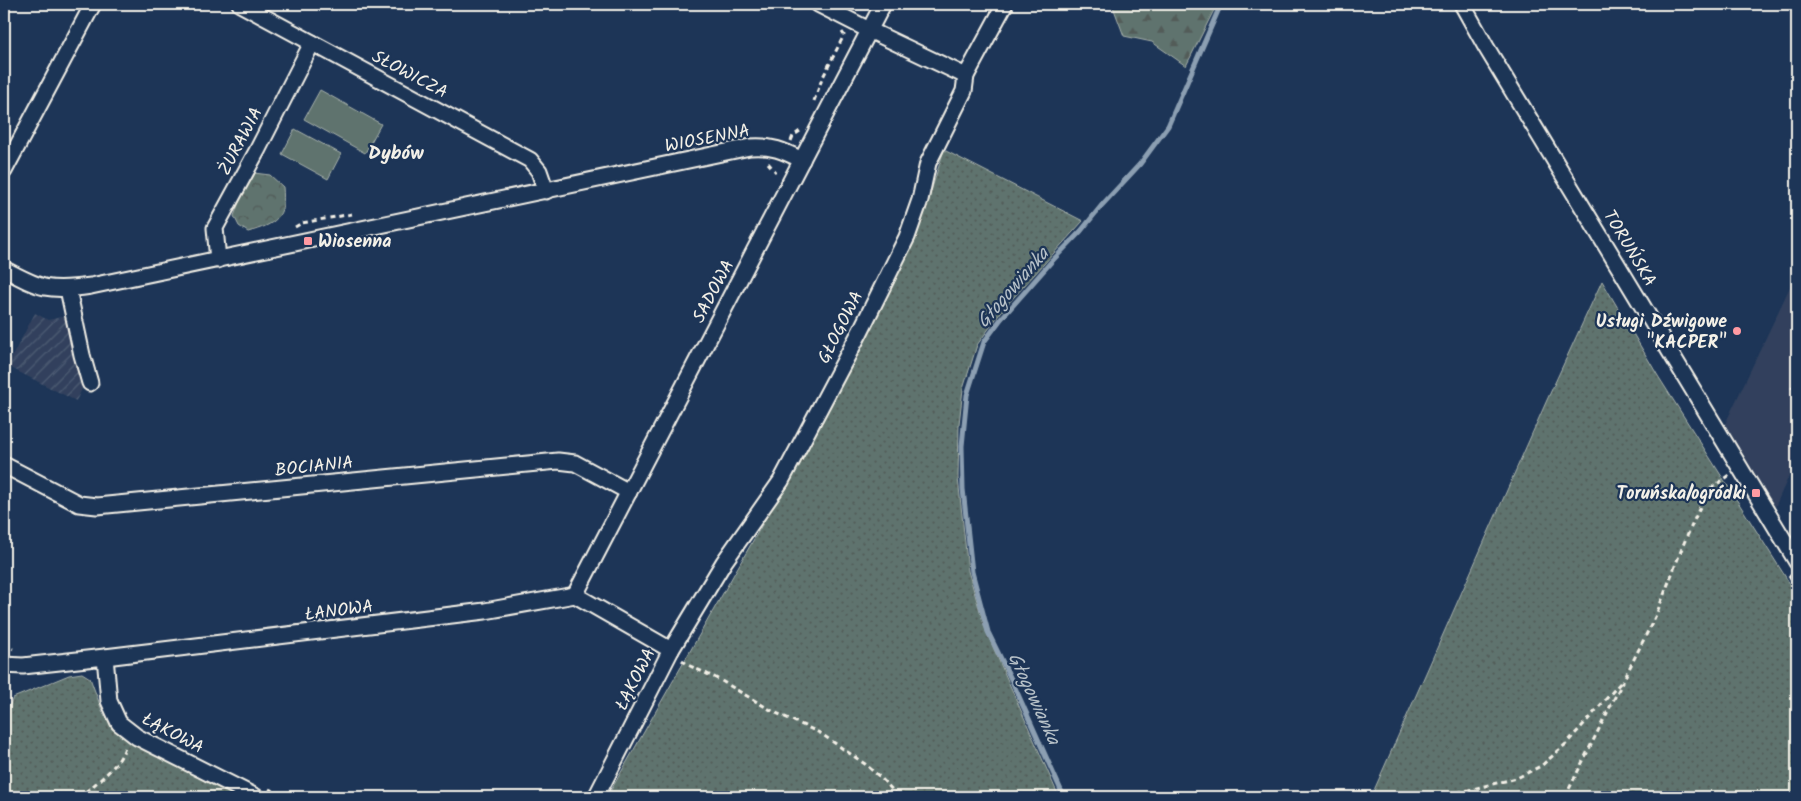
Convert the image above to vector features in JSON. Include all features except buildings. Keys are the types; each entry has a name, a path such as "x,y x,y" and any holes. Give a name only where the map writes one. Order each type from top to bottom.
{"street":[{"path":"4,171 93,4"},
{"name":"SŁOWICZA","path":"240,4 530,160 539,171 546,191"},
{"path":"818,4 966,76"},
{"name":"SADOWA","path":"575,595 883,4"},
{"name":"GŁOGOWA","path":"671,650 724,562 781,481 860,332 907,237 920,200 928,163 964,91 966,76 1005,4"},
{"name":"TORUŃSKA","path":"1462,4 1486,47 1797,562"},
{"name":"ŻURAWIA","path":"218,260 215,228 312,43"},
{"name":"WIOSENNA","path":"4,269 32,284 51,289 91,286 750,147 765,146 786,152 802,160"},
{"path":"68,289 90,383"},
{"name":"BOCIANIA","path":"4,465 79,504 97,506 558,460 575,463 629,492"},
{"name":"ŁĄKOWA","path":"575,595 671,650 596,797"},
{"name":"ŁANOWA","path":"105,656 484,611 575,595"},
{"path":"4,665 23,666 105,656"},
{"name":"ŁĄKOWA","path":"105,656 110,701 119,723 137,737 256,797"}],"path":[{"path":"822,79 844,35 838,26 843,17"},
{"path":"1791,387 1797,389"},
{"path":"1565,797 1656,615 1707,491 1740,468"},
{"path":"671,650 688,665 720,680 774,712 820,733 865,764 899,797"},
{"path":"1440,797 1517,778 1541,766 1566,744 1624,679"},
{"path":"79,797 104,777 124,753 130,731"}],"shaded area":[{"path":"1797,272 1797,458 1775,507 1725,424"},
{"path":"35,313 48,320 70,315 85,383 76,401 7,366"}],"green space":[{"path":"1112,4 1217,4 1186,66 1152,42 1124,36"},
{"path":"320,90 381,124 365,153 304,119"},
{"path":"295,129 341,154 328,179 282,154"},
{"path":"944,150 1083,221 1004,308 977,345 963,389 959,424 958,478 968,571 986,631 1059,797 607,797 791,474 925,210"},
{"path":"254,173 270,175 283,187 284,198 281,213 277,218 266,226 248,232 239,226 234,216 242,194"},
{"path":"1602,281 1658,376 1797,595 1797,797 1371,797 1547,400"},
{"path":"82,673 90,678 103,713 115,730 240,797 4,797 4,717 13,698 69,675"}],"waterway":[{"name":"Głogowianka","path":"1064,797 988,632 972,572 963,489 962,446 967,395 984,342 1001,319 1140,164 1168,126 1221,4"}],"place":[{"name":"Wiosenna","path":"308,241"},
{"name":"Usługi Dźwigowe \"KACPER\"","path":"1737,331"},
{"name":"Toruńska/ogródki","path":"1756,493"}],"district":[{"name":"Dybów","path":"396,152"}]}
